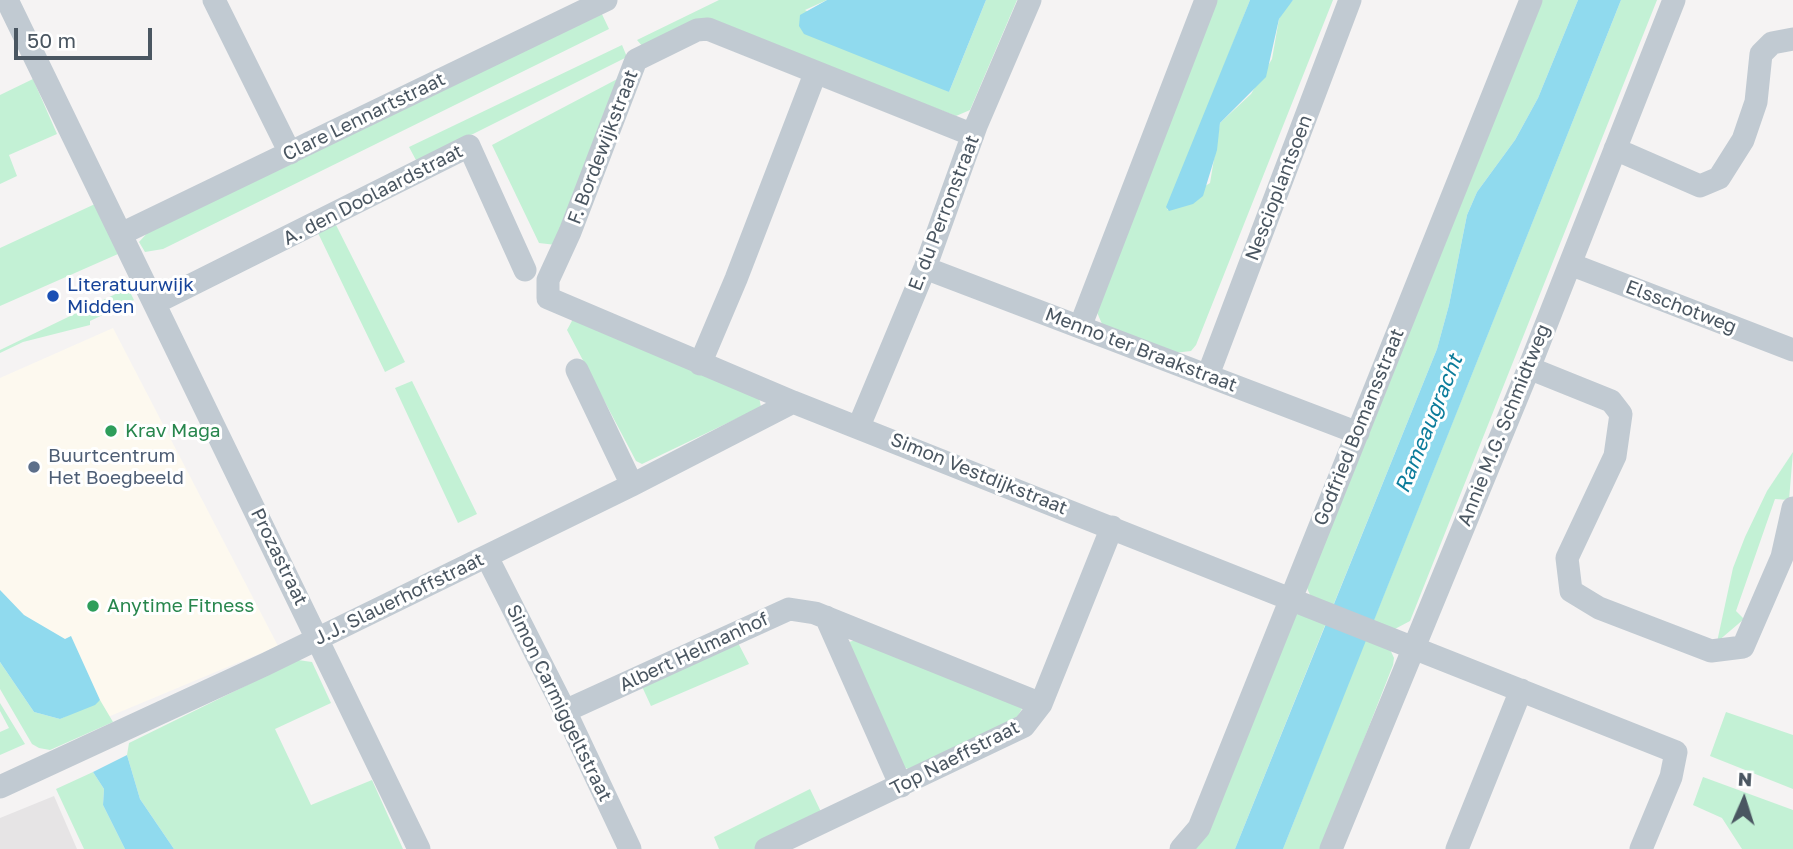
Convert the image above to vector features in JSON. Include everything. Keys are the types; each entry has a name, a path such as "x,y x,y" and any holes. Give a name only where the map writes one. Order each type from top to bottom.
{"street":[{"path":"7,0 123,233"},
{"path":"214,0 290,153"},
{"name":"Clare Lennartstraat","path":"123,233 606,0"},
{"name":"E. du Perronstraat","path":"859,426 925,268 973,135 1030,0"},
{"path":"1080,327 1206,0"},
{"name":"Nescioplantsoen","path":"1208,375 1350,0"},
{"name":"Godfried Bomansstraat","path":"1181,849 1199,828 1288,599 1358,433 1531,0"},
{"name":"Annie M.G. Schmidtweg","path":"1331,849 1412,646 1529,368 1674,0"},
{"name":"F. Bordewijkstraat","path":"548,298 548,280 570,232 636,60 697,30 708,29 973,135"},
{"path":"1615,149 1700,186 1719,178 1743,140 1756,102 1761,54 1772,43 1793,39"},
{"path":"700,364 736,279 815,74"},
{"name":"A. den Doolaardstraat","path":"155,303 469,146 525,270"},
{"name":"Prozastraat","path":"123,233 419,849"},
{"name":"Elsschotweg","path":"1570,264 1793,350"},
{"name":"Menno ter Braakstraat","path":"925,268 1358,433"},
{"name":"Simon Vestdijkstraat","path":"548,298 793,402 1676,752 1671,777 1641,849"},
{"path":"1529,368 1611,401 1620,414 1615,456 1567,558 1572,591 1599,608 1712,651 1742,647 1782,557 1793,508"},
{"path":"577,370 632,485"},
{"name":"J.J. Slauerhoffstraat","path":"0,787 486,557 793,402"},
{"name":"Top Naeffstraat","path":"766,849 1024,726 1041,704 1112,527"},
{"name":"Simon Carmiggeltstraat","path":"486,557 565,711 630,849"},
{"name":"Albert Helmanhof","path":"565,711 789,609 825,617 1041,704"},
{"path":"825,617 901,786"},
{"path":"1457,849 1521,690"}],"shaded area":[{"path":"113,328 278,646 84,727 0,623 0,378"},
{"path":"54,796 77,849 0,849 0,818"}],"green space":[{"path":"719,0 827,0 805,10 949,92 986,0 1017,0 970,110 956,116 712,23 643,47 637,40"},
{"path":"1216,0 1250,0 1167,210 1210,183 1220,123 1251,94 1272,59 1279,19 1286,6 1293,0 1333,0 1196,345 1191,351 1174,353 1102,324 1096,310"},
{"path":"1539,0 1578,0 1538,98 1515,140 1477,192 1467,215 1437,349 1333,606 1311,597 1307,588"},
{"path":"1621,0 1657,0 1410,621 1393,630 1373,622"},
{"path":"600,10 609,29 163,249 145,252 139,242 151,229"},
{"path":"622,45 627,57 417,162 409,147"},
{"path":"623,76 556,245 539,243 492,145"},
{"path":"33,79 57,134 9,155 17,176 0,184 0,95"},
{"path":"95,204 118,254 0,306 0,248"},
{"path":"336,225 405,362 385,372 318,233"},
{"path":"128,288 134,300 90,321 90,325 23,342 0,353 0,350"},
{"path":"573,319 759,397 761,407 642,464 636,461 567,330"},
{"path":"412,381 477,514 458,523 395,388"},
{"path":"1793,452 1789,500 1775,499 1736,611 1744,619 1717,642 1733,568 1745,537 1767,491"},
{"path":"1297,613 1326,623 1235,849 1188,849"},
{"path":"862,638 1023,707 1015,721 916,771 901,767 849,642"},
{"path":"1366,638 1389,647 1394,658 1393,665 1321,849 1283,849"},
{"path":"736,639 749,664 651,706 639,680"},
{"path":"298,660 312,662 331,703 275,729 311,805 372,780 403,849 174,849 140,799 127,755 129,743"},
{"path":"0,662 34,712 60,719 100,700 113,722 50,750 39,748 32,744 0,689"},
{"path":"0,703 25,744 0,755 0,732 9,728 0,711"},
{"path":"1726,712 1793,735 1793,789 1710,756"},
{"path":"93,772 104,789 103,805 125,849 84,849 56,789"},
{"path":"1703,777 1793,810 1793,849 1742,849 1722,818 1693,805"},
{"path":"810,789 823,816 754,849 719,849 714,837"}],"water":[{"path":"827,0 986,0 949,92 804,34 799,26 800,15"},
{"path":"1250,0 1293,0 1279,19 1266,77 1220,123 1217,150 1203,196 1193,204 1169,211 1166,207"},
{"name":"Rameaugracht","path":"1578,0 1621,0 1283,849 1235,849 1437,349 1467,215 1477,192 1515,140 1538,98"},
{"path":"0,590 24,615 65,639 71,636 100,700 95,705 60,719 34,712 0,662"},
{"path":"127,755 140,799 174,849 125,849 103,805 104,789 93,772"}],"place":[{"name":"Literatuurwijk Midden","path":"53,296"},
{"name":"Krav Maga","path":"111,431"},
{"name":"Buurtcentrum Het Boegbeeld","path":"34,467"},
{"name":"Anytime Fitness","path":"93,606"}]}
